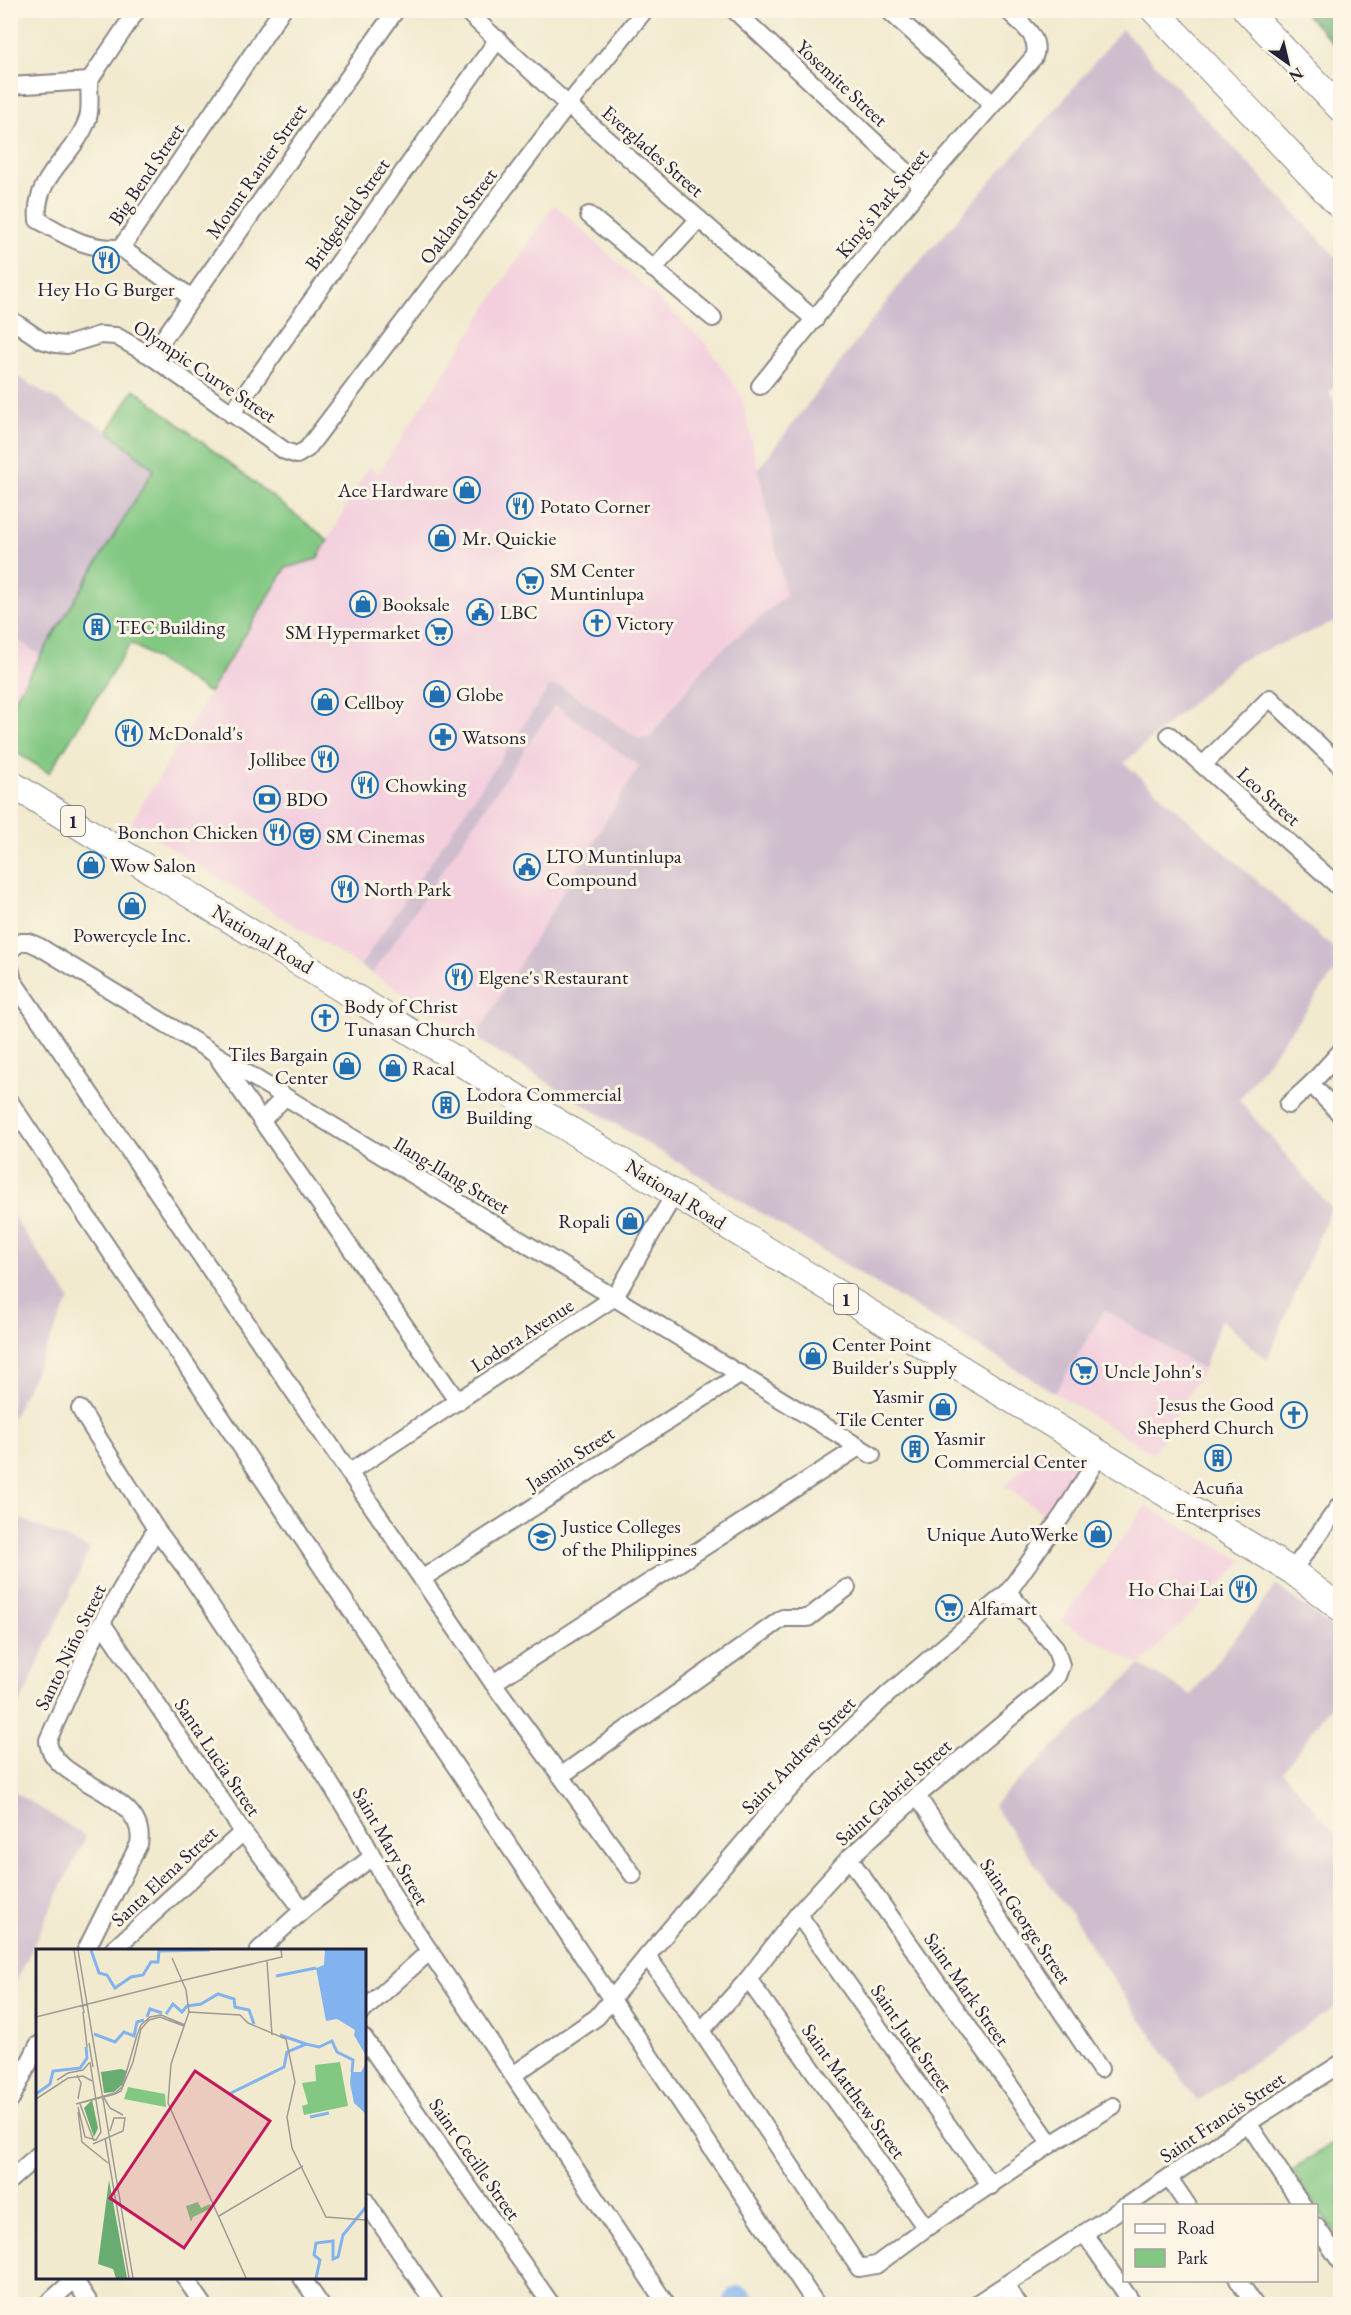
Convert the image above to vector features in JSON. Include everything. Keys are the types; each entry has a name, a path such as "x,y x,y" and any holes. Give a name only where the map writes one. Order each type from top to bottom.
{"highway":[{"path":"1154,10 1341,206"},
{"path":"1246,10 1341,108"},
{"name":"National Road","path":"10,783 495,1084 1292,1571 1341,1608"}],"street":[{"path":"10,86 89,81 137,10"},
{"name":"Big Bend Street","path":"89,81 88,117 78,136 39,193 36,205 38,220 83,244 102,249 122,248 282,10"},
{"name":"Mount Ranier Street","path":"151,356 396,10"},
{"name":"Everglades Street","path":"465,10 568,105 815,320"},
{"name":"Oakland Street","path":"307,449 568,105 645,10"},
{"name":"Yosemite Street","path":"734,10 922,186"},
{"path":"888,10 993,104"},
{"name":"King's Park Street","path":"760,386 922,186 1034,57 1037,48 1033,36 1007,10"},
{"name":"Bridgefield Street","path":"231,414 498,39"},
{"path":"589,216 713,318"},
{"path":"653,268 699,219"},
{"path":"122,248 192,298"},
{"name":"Olympic Curve Street","path":"10,319 41,340 56,344 67,345 100,334 116,336 151,356 285,451 297,454 307,449"},
{"path":"1203,765 1270,698 1341,765"},
{"name":"Leo Street","path":"1169,735 1341,888"},
{"name":"Ilang-Ilang Street","path":"10,950 21,942 29,942 40,947 865,1451 493,1683"},
{"path":"10,968 13,981 493,1683 633,1875"},
{"path":"1287,1105 1341,1052"},
{"path":"214,1053 458,1402"},
{"path":"1311,1083 1341,1114"},
{"path":"262,1120 284,1098"},
{"path":"10,1102 816,2304"},
{"name":"Lodora Avenue","path":"350,1472 615,1297 675,1193"},
{"name":"Jasmin Street","path":"423,1578 741,1374"},
{"name":"Saint Mary Street","path":"80,1409 156,1529 186,1569 321,1769 357,1827 396,1900 662,2303"},
{"name":"Saint Andrew Street","path":"513,2075 597,2017 646,1956 783,1796 816,1761 888,1694 1008,1592 1064,1513 1100,1454"},
{"path":"1292,1571 1341,1505"},
{"name":"Santo Niño Street","path":"86,1949 139,1844 141,1835 139,1825 129,1811 51,1755 48,1740 102,1623 156,1529"},
{"path":"562,1775 783,1618 808,1618 847,1588"},
{"name":"Saint Gabriel Street","path":"702,2031 748,1979 798,1914 849,1858 916,1796 1057,1676 1061,1665 1055,1647 1008,1592"},
{"name":"Santa Lucia Street","path":"102,1623 243,1832 303,1910"},
{"name":"Saint George Street","path":"916,1796 1100,2069"},
{"name":"Santa Elena Street","path":"115,1949 243,1832"},
{"path":"260,1949 303,1910 372,1857"},
{"name":"Saint Mark Street","path":"849,1858 1051,2144"},
{"name":"Saint Jude Street","path":"798,1914 991,2186"},
{"path":"366,2008 430,1951"},
{"path":"646,1956 702,2031 859,2268 876,2265 926,2228 1051,2144 1113,2106"},
{"name":"Saint Matthew Street","path":"748,1979 926,2228"},
{"name":"Saint Cecille Street","path":"366,2041 551,2304"},
{"path":"10,2101 36,2049"},
{"name":"Saint Francis Street","path":"1129,2204 1248,2123 1341,2064"},
{"path":"1248,2123 1302,2204"},
{"path":"10,2180 36,2157"},
{"path":"1169,2178 1187,2204"},
{"path":"366,2202 435,2304"},
{"name":"Saint Francis Street","path":"976,2304 1123,2208"},
{"path":"1318,2227 1341,2261"},
{"path":"1084,2233 1133,2304"},
{"path":"47,2304 74,2279"},
{"path":"76,2279 90,2304"},
{"path":"186,2279 203,2304"},
{"path":"303,2279 320,2304"},
{"path":"1239,2282 1254,2304"},
{"path":"1006,2286 1018,2304"}],"shaded area":[{"path":"1122,29 1340,261 1340,381 1329,392 1340,415 1340,620 1240,660 1124,763 1340,954 1340,965 1239,1100 1331,1208 1267,1360 1221,1319 1203,1370 1105,1310 1055,1393 475,1038 639,766 555,705 372,974 360,966 550,686 562,687 639,739 649,738 709,661 786,595 758,469 901,283 1065,98"},
{"name":"SM Center Muntinlupa","path":"554,204 704,341 742,397 786,595 709,661 649,738 639,740 563,687 550,686 360,966 131,823 286,568 317,559 369,465 378,474"},
{"path":"10,372 108,431 154,469 41,656 11,636"},
{"path":"11,636 41,656 11,705"},
{"path":"555,704 639,766 475,1038 372,974"},
{"path":"11,1213 70,1299 11,1421"},
{"path":"1105,1310 1203,1370 1153,1454 1055,1393"},
{"path":"1044,1448 1078,1467 1073,1481 1050,1518 1004,1486"},
{"path":"1146,1506 1244,1561 1140,1665 1061,1621"},
{"path":"11,1515 90,1549 11,1724"},
{"path":"1276,1585 1340,1634 1340,1693 1283,1772 1340,1839 1340,2003 1197,2101 1091,1947 1079,1925 993,1805 1140,1665 1191,1695"},
{"path":"11,1790 86,1836 11,1992"}],"green space":[{"path":"1303,11 1340,11 1340,50"},
{"path":"134,389 328,540 317,559 286,568 209,693 131,643 49,773 11,749 11,705 154,469 108,431"},
{"path":"1337,2140 1340,2146 1339,2240 1318,2209 1318,2204 1315,2204 1292,2170"}],"place":[{"name":"Hey Ho G Burger","path":"106,260"},
{"name":"Ace Hardware","path":"467,490"},
{"name":"Potato Corner","path":"520,506"},
{"name":"Mr. Quickie","path":"442,538"},
{"name":"SM Center Muntinlupa","path":"530,581"},
{"name":"Booksale","path":"363,604"},
{"name":"LBC","path":"480,612"},
{"name":"Victory","path":"597,623"},
{"name":"TEC Building","path":"97,627"},
{"name":"SM Hypermarket","path":"439,632"},
{"name":"Globe","path":"437,694"},
{"name":"Cellboy","path":"325,702"},
{"name":"McDonald's","path":"129,733"},
{"name":"Watsons","path":"443,737"},
{"name":"Jollibee","path":"325,759"},
{"name":"Chowking","path":"365,785"},
{"name":"BDO","path":"267,799"},
{"name":"Bonchon Chicken","path":"277,832"},
{"name":"SM Cinemas","path":"307,836"},
{"name":"Wow Salon","path":"91,865"},
{"name":"LTO Muntinlupa Compound","path":"527,867"},
{"name":"North Park","path":"345,889"},
{"name":"Powercycle Inc.","path":"132,906"},
{"name":"Elgene's Restaurant","path":"459,977"},
{"name":"Body of Christ Tunasan Church","path":"325,1018"},
{"name":"Tiles Bargain Center","path":"347,1066"},
{"name":"Racal","path":"393,1068"},
{"name":"Lodora Commercial Building","path":"446,1105"},
{"name":"Ropali","path":"630,1221"},
{"name":"Center Point Builder's Supply","path":"813,1356"},
{"name":"Uncle John's","path":"1084,1371"},
{"name":"Yasmir Tile Center","path":"943,1407"},
{"name":"Jesus the Good Shepherd Church","path":"1294,1415"},
{"name":"Yasmir Commercial Center","path":"915,1449"},
{"name":"Acuña Enterprises","path":"1218,1458"},
{"name":"Unique AutoWerke","path":"1098,1534"},
{"name":"Justice Colleges of the Philippines","path":"542,1537"},
{"name":"Ho Chai Lai","path":"1243,1589"},
{"name":"Alfamart","path":"949,1608"}]}
